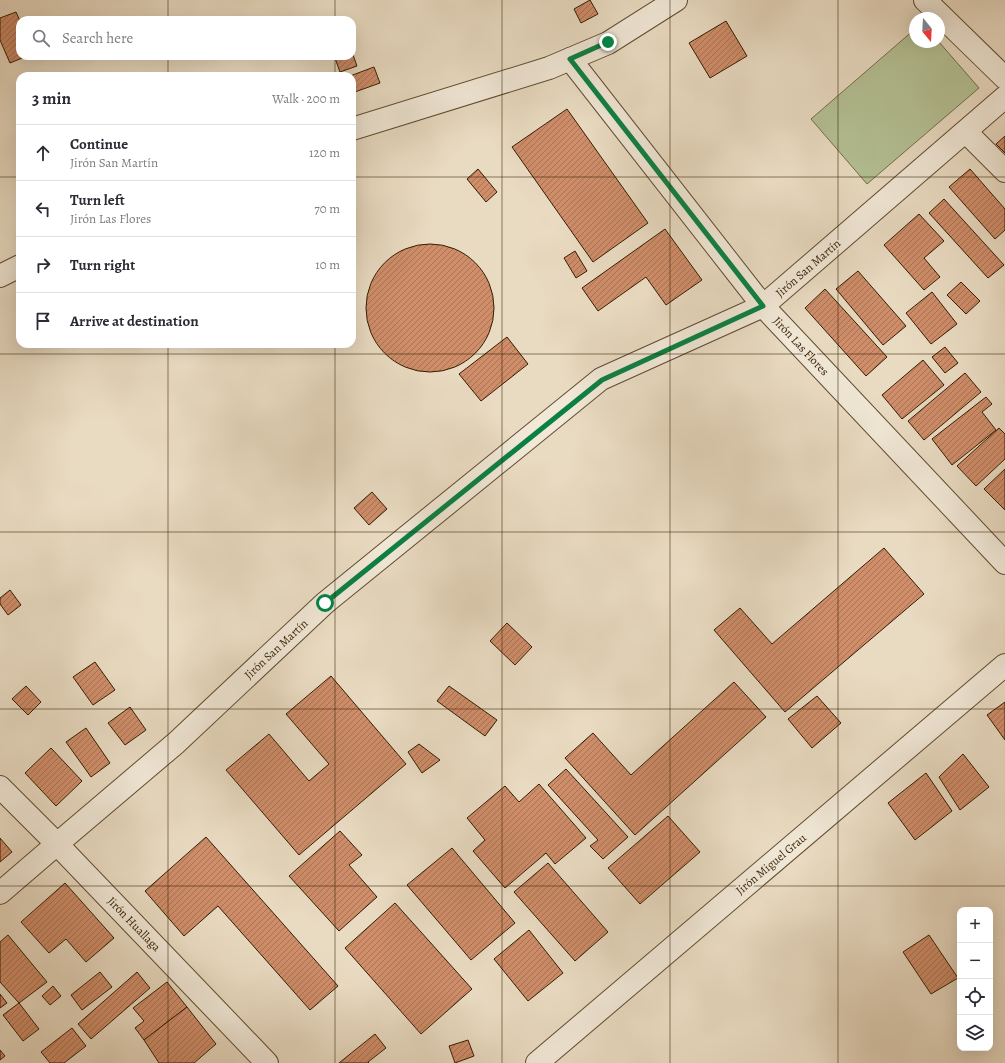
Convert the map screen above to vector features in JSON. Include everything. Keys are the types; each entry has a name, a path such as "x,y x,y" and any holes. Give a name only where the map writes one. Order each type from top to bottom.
{"street":[{"path":"356,128 549,68 608,42 676,0"},
{"path":"925,0 1005,78"},
{"name":"Jirón Las Flores","path":"570,59 763,306 1005,563"},
{"name":"Jirón San Martín","path":"0,894 176,743 325,603 602,380 763,306 966,132 1005,96"},
{"path":"966,132 1005,171"},
{"path":"0,276 16,268"},
{"name":"Jirón Miguel Grau","path":"537,1063 1005,665"},
{"name":"Jirón Huallaga","path":"0,787 57,844 267,1063"}],"green space":[{"path":"909,34 909,48 944,48 979,88 867,184 811,119"}],"building":[{"path":"590,0 598,14 581,23 574,9"},
{"path":"16,12 18,16 16,16 16,60 17,60 10,63 0,40 0,18"},
{"path":"726,21 747,56 710,78 689,43"},
{"path":"336,60 355,60 357,66 340,72"},
{"path":"374,67 380,83 356,92 356,74"},
{"path":"567,109 648,223 593,262 512,147"},
{"path":"1005,136 1005,153 996,144"},
{"path":"478,169 497,192 486,202 467,179"},
{"path":"970,169 1005,209 1005,230 995,239 949,187"},
{"path":"944,199 1004,265 988,278 929,213"},
{"path":"919,214 944,241 924,258 940,277 924,290 884,245"},
{"path":"665,229 702,280 666,305 646,277 598,311 582,288"},
{"path":"424,244 436,244 455,248 476,262 490,283 494,308 490,333 476,354 455,368 436,372 424,372 405,368 384,354 370,333 366,314 366,302 370,283 384,262 405,248"},
{"path":"575,251 587,271 576,278 564,258"},
{"path":"858,271 906,326 883,345 836,289"},
{"path":"961,282 980,301 966,314 947,295"},
{"path":"825,289 887,357 866,376 805,308"},
{"path":"932,292 957,324 931,344 906,313"},
{"path":"507,337 528,364 481,401 459,374"},
{"path":"945,347 958,363 945,373 932,357"},
{"path":"923,360 944,385 902,419 882,395"},
{"path":"965,373 981,392 924,440 908,421"},
{"path":"986,397 992,404 982,412 996,430 952,465 932,439"},
{"path":"999,428 1005,434 1005,459 976,486 957,466"},
{"path":"1005,469 1005,510 984,489"},
{"path":"372,492 387,509 369,525 354,508"},
{"path":"884,548 924,594 785,712 714,630 740,608 772,644"},
{"path":"10,590 21,605 8,615 0,604 0,598"},
{"path":"507,623 532,647 515,665 490,641"},
{"path":"95,662 115,690 93,705 73,677"},
{"path":"331,676 406,764 299,855 226,770 269,734 309,781 329,764 286,714"},
{"path":"734,682 766,717 635,835 565,758 593,733 631,775"},
{"path":"26,686 41,702 28,715 12,699"},
{"path":"449,686 497,720 485,736 437,701"},
{"path":"817,696 841,723 812,748 788,719"},
{"path":"1005,702 1005,740 987,715"},
{"path":"130,707 146,730 125,745 108,723"},
{"path":"86,728 110,763 91,777 66,742"},
{"path":"419,744 440,760 422,773 408,752"},
{"path":"51,748 82,781 56,806 25,773"},
{"path":"963,754 989,787 960,810 939,777"},
{"path":"566,769 628,837 603,859 590,846 598,840 548,785"},
{"path":"926,773 952,811 915,840 888,803"},
{"path":"539,784 586,838 555,864 546,853 505,888 473,851 485,840 467,818 505,786 519,802"},
{"path":"668,816 700,852 640,904 608,868"},
{"path":"340,831 362,855 349,865 377,897 339,931 289,876"},
{"path":"206,837 338,986 310,1010 218,906 184,936 145,891"},
{"path":"0,838 12,852 0,862"},
{"path":"452,848 515,923 471,960 407,885"},
{"path":"548,863 608,932 575,961 514,892"},
{"path":"65,883 114,938 86,962 66,939 49,953 21,922"},
{"path":"395,903 472,989 421,1034 345,948"},
{"path":"529,930 563,973 528,1001 494,959"},
{"path":"8,935 47,982 19,1003 0,982 0,942"},
{"path":"929,935 957,979 931,994 903,952"},
{"path":"100,972 112,987 82,1010 71,995"},
{"path":"137,972 150,988 91,1039 78,1024"},
{"path":"167,982 187,1007 144,1040 135,1028 144,1021 133,1008"},
{"path":"53,986 61,996 50,1005 42,996"},
{"path":"0,994 7,1003 0,1008"},
{"path":"19,1003 39,1029 23,1041 3,1015"},
{"path":"187,1007 216,1044 194,1063 159,1063 144,1040"},
{"path":"72,1028 86,1046 64,1063 50,1063 41,1052"},
{"path":"375,1034 386,1048 368,1062 369,1063 339,1063"},
{"path":"468,1040 474,1056 455,1063 449,1046"},
{"path":"0,1050 5,1056 0,1060"}],"route":[{"path":"325,603 602,380 763,306 570,59 608,42"}]}
